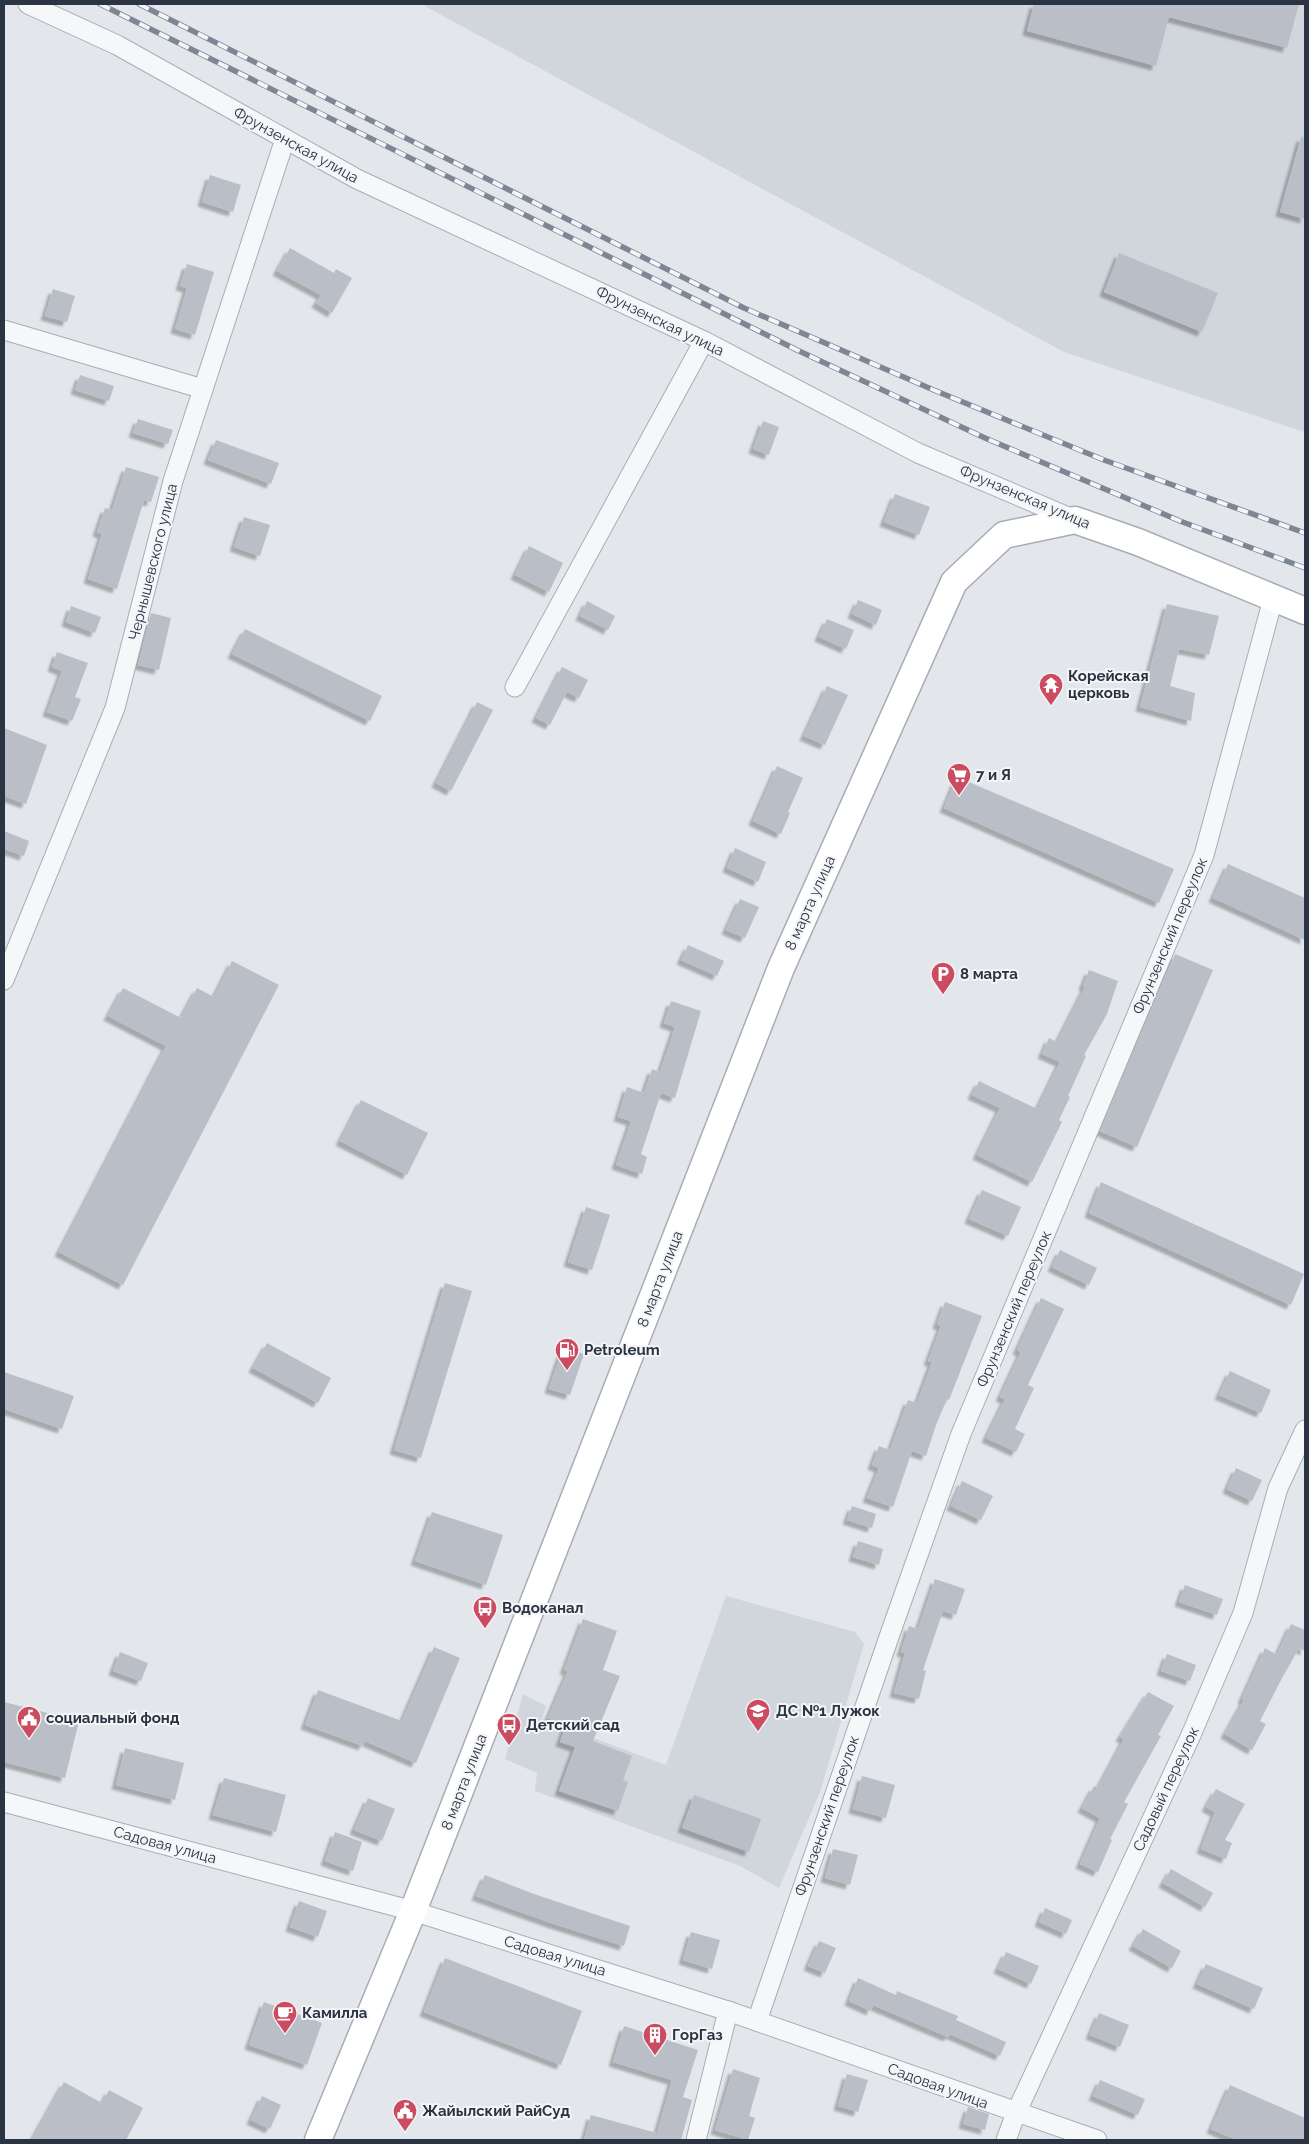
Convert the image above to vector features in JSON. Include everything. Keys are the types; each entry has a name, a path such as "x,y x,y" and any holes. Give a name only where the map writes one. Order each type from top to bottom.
{"street":[{"name":"Фрунзенская улица","path":"28,4 117,46 357,179 704,341 918,453 1075,520 1138,542 1305,611"},
{"name":"Чернышевского улица","path":"4,980 115,708 173,481 285,138"},
{"path":"4,330 203,389"},
{"path":"515,687 704,341"},
{"name":"8 марта улица","path":"318,2140 413,1912 781,968 954,582 1004,535 1075,520"},
{"name":"Фрунзенский переулок","path":"757,2021 961,1434 1204,855 1273,599"},
{"name":"Садовый переулок","path":"1006,2140 1016,2114 1195,1727 1242,1613 1278,1488 1305,1430"},
{"name":"Садовая улица","path":"4,1802 413,1912 728,2011 1016,2114 1097,2140"},
{"path":"696,2140 728,2011"}],"shaded area":[{"path":"421,4 1305,4 1305,432 1064,352"},
{"name":"ДС №1 Лужок","path":"726,1596 855,1632 864,1644 820,1792 779,1888 740,1866 535,1791 537,1773 505,1759 523,1694 546,1706 542,1719 666,1765"}],"building":[{"path":"1034,4 1299,4 1287,48 1169,17 1156,66 1027,31"},
{"path":"1301,137 1305,138 1305,219 1280,212"},
{"path":"210,175 241,185 233,212 202,202"},
{"path":"290,248 334,273 336,269 352,278 332,313 316,303 321,295 277,271"},
{"path":"1119,253 1218,293 1202,332 1104,292"},
{"path":"187,264 214,272 195,335 175,329 187,288 180,286"},
{"path":"53,289 75,296 67,322 45,316"},
{"path":"80,375 114,386 109,401 75,390"},
{"path":"138,419 173,430 168,444 133,433"},
{"path":"763,421 779,427 769,455 753,449"},
{"path":"216,440 279,463 271,484 208,460"},
{"path":"126,467 159,477 151,502 144,500 117,589 88,579 102,534 97,532 105,508 112,510"},
{"path":"895,494 930,507 919,535 884,522"},
{"path":"244,517 270,525 260,556 234,547"},
{"path":"529,546 563,563 549,592 515,575"},
{"path":"858,600 882,610 876,625 852,614"},
{"path":"587,601 615,616 608,630 580,616"},
{"path":"1167,604 1219,616 1209,655 1179,649 1170,686 1195,693 1191,721 1140,707"},
{"path":"71,606 101,617 95,633 66,622"},
{"path":"151,613 171,618 159,670 138,665"},
{"path":"827,619 854,630 846,649 819,637"},
{"path":"245,629 382,696 370,721 232,654"},
{"path":"57,652 88,663 75,697 81,699 72,721 47,712 62,671 52,667"},
{"path":"562,667 588,680 579,698 567,692 550,725 536,718"},
{"path":"827,686 848,695 825,745 804,736"},
{"path":"477,702 493,710 451,791 436,783"},
{"path":"4,728 47,745 26,804 4,796"},
{"path":"777,766 803,778 788,812 790,813 781,834 753,821"},
{"path":"957,777 1174,869 1159,903 944,808"},
{"path":"4,831 29,841 24,856 4,849"},
{"path":"735,848 766,862 758,882 727,868"},
{"path":"1228,864 1305,898 1305,940 1213,898"},
{"path":"740,899 759,907 745,938 726,930"},
{"path":"688,945 724,961 717,976 681,960"},
{"path":"1175,954 1213,970 1137,1147 1100,1131"},
{"path":"232,961 279,985 123,1285 59,1252 166,1046 108,1016 123,988 181,1018 197,988 214,997"},
{"path":"1089,970 1118,981 1107,1014 1084,1055 1086,1056 1059,1120 1062,1122 1032,1182 977,1155 1000,1108 972,1095 979,1081 1037,1109 1060,1062 1042,1054 1049,1038 1057,1042 1085,987 1083,986"},
{"path":"671,1001 701,1011 675,1098 661,1093 641,1154 647,1157 642,1174 616,1165 631,1121 618,1117 627,1087 644,1093 652,1069 660,1072 675,1027 664,1023"},
{"path":"361,1100 428,1133 407,1175 340,1141"},
{"path":"1101,1182 1304,1274 1291,1305 1089,1213"},
{"path":"982,1190 1021,1207 1008,1236 969,1219"},
{"path":"586,1207 610,1215 592,1270 568,1262"},
{"path":"1060,1250 1097,1268 1089,1285 1052,1267"},
{"path":"445,1283 472,1291 421,1458 394,1450"},
{"path":"1041,1298 1064,1309 1028,1385 1034,1388 1015,1429 1025,1434 1016,1452 986,1438 1005,1399 1000,1397 1021,1352 1017,1350"},
{"path":"945,1302 982,1316 949,1400 947,1399 936,1425 926,1456 912,1451 893,1507 867,1498 879,1468 872,1465 879,1446 890,1450 908,1400 917,1403 932,1362 928,1361 941,1326 937,1324"},
{"path":"267,1343 331,1378 318,1403 253,1368"},
{"name":"Petroleum","path":"563,1347 584,1354 570,1395 549,1389"},
{"path":"1230,1371 1271,1390 1261,1413 1219,1395"},
{"path":"4,1372 74,1396 62,1429 4,1409"},
{"path":"1236,1468 1262,1480 1252,1501 1227,1489"},
{"path":"962,1481 993,1496 981,1520 951,1506"},
{"path":"852,1506 876,1514 872,1528 847,1520"},
{"path":"432,1512 503,1535 486,1585 415,1561"},
{"path":"858,1541 883,1549 879,1565 853,1557"},
{"path":"935,1579 965,1589 956,1615 943,1611 923,1670 926,1671 919,1699 894,1693 905,1653 901,1652 909,1626 918,1629"},
{"path":"1185,1585 1223,1599 1217,1615 1179,1602"},
{"path":"583,1619 617,1631 603,1670 620,1676 593,1741 632,1756 623,1780 628,1782 618,1811 559,1791 575,1747 560,1742 566,1725 548,1718 568,1671 564,1670"},
{"path":"1291,1624 1305,1630 1305,1651 1299,1648 1281,1680 1260,1721 1266,1724 1252,1750 1225,1734 1244,1700 1242,1699 1265,1648 1277,1655"},
{"path":"434,1647 460,1658 416,1763 365,1741 363,1746 305,1725 318,1690 402,1721"},
{"path":"120,1652 148,1663 141,1681 113,1671"},
{"path":"1167,1654 1196,1665 1190,1681 1161,1671"},
{"path":"1148,1692 1174,1706 1158,1735 1161,1736 1124,1802 1128,1804 1110,1839 1112,1840 1098,1872 1080,1864 1100,1818 1082,1808 1094,1786 1098,1788 1124,1739 1120,1737"},
{"path":"4,1702 79,1721 65,1778 4,1762"},
{"path":"125,1748 184,1763 175,1800 116,1785"},
{"path":"862,1776 895,1785 886,1818 853,1809"},
{"path":"224,1778 286,1795 276,1832 213,1815"},
{"path":"1216,1789 1245,1804 1225,1840 1232,1843 1226,1859 1201,1849 1215,1812 1206,1807"},
{"path":"694,1795 761,1819 749,1852 682,1828"},
{"path":"368,1798 395,1809 382,1841 354,1830"},
{"path":"335,1832 362,1842 353,1871 325,1861"},
{"path":"833,1849 858,1855 850,1885 825,1878"},
{"path":"1171,1869 1213,1893 1205,1907 1163,1883"},
{"path":"485,1875 534,1894 630,1926 624,1946 551,1923 476,1896"},
{"path":"299,1901 327,1911 318,1937 290,1927"},
{"path":"1045,1908 1072,1920 1066,1934 1039,1922"},
{"path":"1143,1929 1181,1951 1172,1968 1133,1946"},
{"path":"691,1932 720,1940 712,1969 683,1960"},
{"path":"819,1941 836,1948 825,1973 808,1966"},
{"path":"1006,1952 1039,1966 1031,1984 998,1969"},
{"path":"445,1958 582,2011 561,2065 424,2012"},
{"path":"1206,1964 1263,1988 1254,2009 1197,1984"},
{"path":"858,1978 896,1995 897,1991 958,2016 956,2020 1006,2042 1000,2056 950,2034 948,2037 873,2005 871,2011 849,2001"},
{"name":"Камилла","path":"264,2002 322,2023 307,2065 249,2045"},
{"path":"1099,2013 1129,2025 1120,2047 1090,2035"},
{"path":"624,2026 698,2050 683,2097 692,2100 681,2140 584,2140 591,2115 657,2133 672,2080 613,2062"},
{"path":"733,2069 760,2078 749,2116 755,2118 748,2140 715,2130"},
{"path":"847,2074 868,2080 858,2112 838,2106"},
{"path":"1100,2080 1145,2099 1138,2115 1093,2096"},
{"path":"64,2082 102,2103 109,2090 143,2108 126,2140 32,2140"},
{"path":"1230,2085 1305,2118 1305,2140 1237,2140 1211,2129"},
{"path":"262,2096 281,2105 270,2129 251,2120"},
{"path":"968,2107 989,2114 985,2130 963,2124"}],"railway":[{"path":"100,4 797,350 985,438 1180,521 1305,568"},
{"path":"139,4 744,308 936,391 1104,460 1305,533"}],"place":[{"name":"Корейская церковь","path":"1051,706"},
{"name":"7 и Я","path":"959,796"},
{"name":"8 марта","path":"943,995"},
{"name":"Petroleum","path":"567,1371"},
{"name":"Водоканал","path":"485,1629"},
{"name":"ДС №1 Лужок","path":"758,1732"},
{"name":"социальный фонд","path":"29,1739"},
{"name":"Детский сад","path":"509,1746"},
{"name":"Камилла","path":"285,2034"},
{"name":"ГорГаз","path":"655,2056"},
{"name":"Жайылский РайСуд","path":"405,2132"}]}
